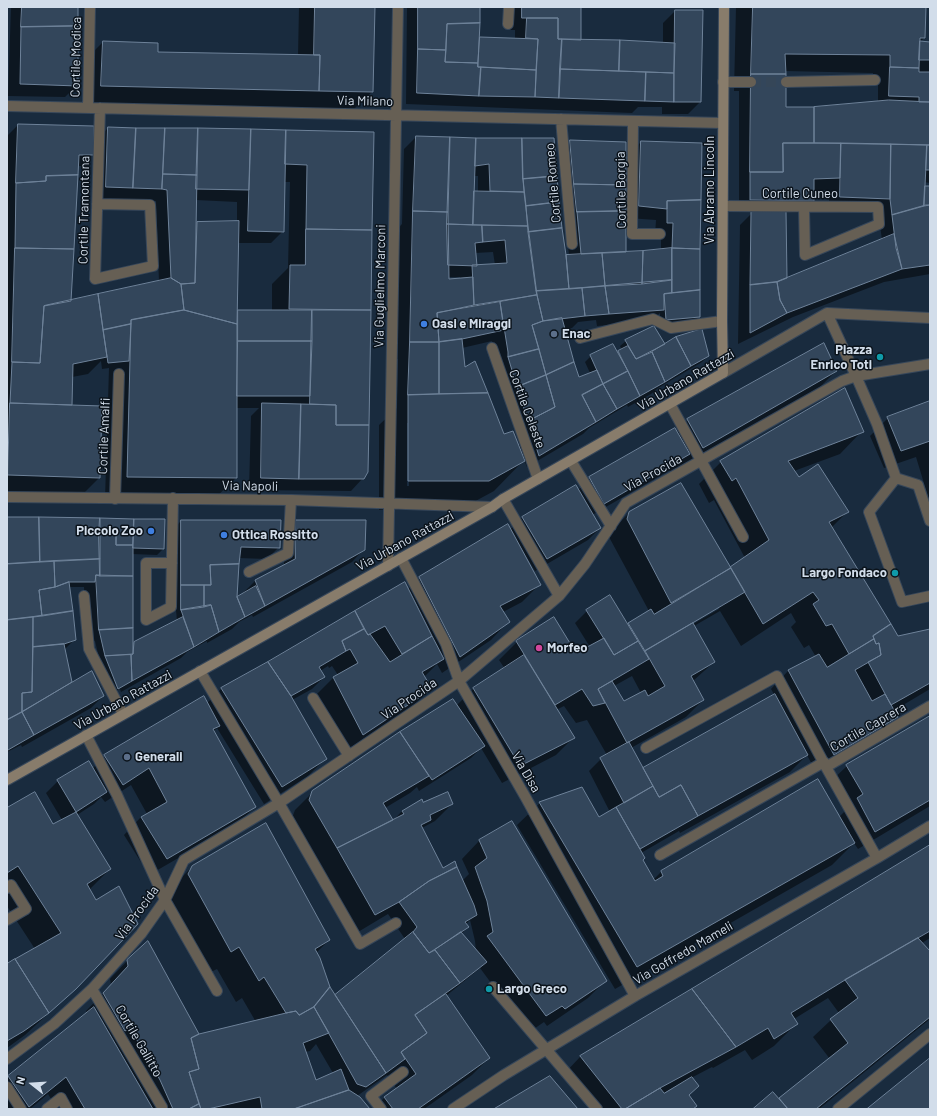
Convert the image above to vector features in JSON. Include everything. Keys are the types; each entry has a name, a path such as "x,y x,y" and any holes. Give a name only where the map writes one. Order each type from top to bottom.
{"main road":[{"name":"Via Abramo Lincoln","path":"723,374 724,7"},
{"name":"Via Urbano Rattazzi","path":"7,780 388,566 723,374"}],"street":[{"name":"Cortile Modica","path":"88,108 90,7"},
{"name":"Via Guglielmo Marconi","path":"388,566 398,7"},
{"path":"508,7 508,24"},
{"path":"786,82 875,80"},
{"path":"723,82 751,82"},
{"name":"Via Milano","path":"7,106 723,123"},
{"name":"Cortile Tramontana","path":"97,204 150,206 153,266 96,278 97,204 100,108"},
{"name":"Cortile Romeo","path":"561,119 572,244"},
{"name":"Cortile Borgia","path":"633,121 632,234 660,234"},
{"name":"Cortile Cuneo","path":"723,206 878,207 880,224 805,255 804,207"},
{"path":"896,478 856,376 827,313 930,318"},
{"name":"Via Urbano Rattazzi","path":"723,374 827,313"},
{"path":"580,338 653,319 670,328 722,321"},
{"name":"Cortile Celeste","path":"492,348 538,479"},
{"name":"Via Procida","path":"7,1059 54,1024 92,989 141,934 165,900 184,860 279,803 459,681 559,596 585,564 626,504 842,381 856,376 930,364"},
{"name":"Cortile Amalfi","path":"115,498 119,374"},
{"path":"670,404 743,538"},
{"path":"571,461 610,526"},
{"path":"896,478 918,485 930,521"},
{"path":"896,478 869,512 902,602 930,596"},
{"name":"Via Napoli","path":"7,497 389,502 492,507"},
{"path":"172,563 146,563 146,620 170,607 172,563 173,498"},
{"path":"503,499 559,596"},
{"path":"249,572 288,553 290,500"},
{"name":"Via Disa","path":"401,558 446,644 459,681 526,798 635,996"},
{"path":"84,596 89,649 123,714"},
{"path":"200,671 279,803 360,944 396,923"},
{"path":"646,748 777,676 825,764 660,855"},
{"path":"313,698 349,756"},
{"name":"Cortile Caprera","path":"878,858 825,764 930,706"},
{"path":"86,735 118,795 165,900 217,991"},
{"name":"Via Goffredo Mameli","path":"453,1109 564,1038 878,858 930,826"},
{"path":"7,888 11,885 26,910 7,920"},
{"path":"493,987 597,1109"},
{"name":"Cortile Gallitto","path":"92,989 162,1107"},
{"path":"838,1109 930,1034"},
{"path":"381,1109 371,1096 403,1072"},
{"path":"7,1087 21,1109"},
{"path":"47,1109 61,1098 67,1109"}],"building":[{"path":"22,7 78,7 78,26 21,27"},
{"path":"315,7 375,7 373,92 319,91 320,55 314,55"},
{"path":"418,7 480,7 480,23 447,24 446,50 418,49"},
{"path":"522,7 581,7 581,40 558,39 558,18 522,18"},
{"path":"753,7 926,7 925,38 920,38 919,68 890,67 890,55 785,54 786,74 751,74"},
{"path":"675,10 703,10 701,102 674,102"},
{"path":"527,18 558,18 558,39 562,39 559,98 535,97 538,39 526,38"},
{"path":"480,23 478,63 445,62 447,24"},
{"path":"78,26 78,86 20,84 21,27"},
{"path":"480,37 538,39 536,70 478,67"},
{"path":"562,39 620,40 619,71 560,69"},
{"path":"620,40 675,43 674,73 619,71"},
{"path":"103,41 158,43 158,52 320,55 319,91 101,86"},
{"path":"920,41 930,42 930,60 919,60"},
{"path":"418,49 446,50 445,62 478,63 478,67 481,67 479,96 417,93"},
{"path":"481,67 536,70 535,97 479,96"},
{"path":"890,67 919,68 919,72 930,72 930,102 919,102 919,97 889,96"},
{"path":"560,69 646,72 645,101 559,98"},
{"path":"646,72 674,73 674,102 645,101"},
{"path":"751,74 786,74 786,107 814,107 814,143 783,143 783,172 750,172"},
{"path":"889,100 930,102 930,145 814,143 814,107"},
{"path":"18,124 94,126 94,155 79,155 78,175 46,176 46,181 16,183"},
{"path":"108,127 136,128 133,188 106,187"},
{"path":"136,128 165,128 162,189 133,188"},
{"path":"165,128 198,128 197,175 163,174"},
{"path":"198,128 251,129 249,190 196,189"},
{"path":"251,129 286,130 284,232 248,231"},
{"path":"286,130 374,132 372,230 306,229 307,165 285,164"},
{"path":"416,136 450,137 448,212 413,211"},
{"path":"450,137 476,138 473,225 447,224"},
{"path":"476,138 522,138 524,192 490,191 489,164 475,166"},
{"path":"522,138 554,138 557,176 523,179"},
{"path":"570,140 626,142 626,185 574,184"},
{"path":"641,141 702,143 701,200 667,201 667,209 639,206"},
{"path":"783,143 841,143 840,178 814,179 814,201 750,200 750,172 783,172"},
{"path":"841,143 891,144 890,199 840,197"},
{"path":"891,144 927,145 924,206 892,215 890,199"},
{"path":"927,145 930,145 930,170 926,170"},
{"path":"163,174 197,175 195,283 181,284 171,278 167,190 162,189"},
{"path":"78,175 74,249 15,248 16,183 46,181 46,176"},
{"path":"557,176 559,202 526,206 523,179"},
{"path":"574,184 626,185 626,211 577,212"},
{"path":"925,186 930,186 930,205 924,206"},
{"path":"474,191 524,192 528,226 473,225"},
{"path":"701,200 700,249 672,248 673,223 667,223 667,201"},
{"path":"559,202 562,228 528,232 526,206"},
{"path":"930,205 930,265 902,269 896,248 892,215"},
{"path":"413,211 448,212 449,279 473,277 474,305 437,313 439,342 410,342"},
{"path":"626,211 626,252 581,254 577,212"},
{"path":"786,211 787,278 777,282 750,285 751,212"},
{"path":"239,221 237,324 184,310 181,284 195,283 197,222"},
{"path":"447,224 482,225 483,242 475,243 477,266 448,265"},
{"path":"482,225 528,226 537,295 474,305 472,265 507,263 505,240 483,242"},
{"path":"562,228 569,289 536,291 528,232"},
{"path":"306,229 372,230 371,310 289,309 290,265 305,265"},
{"path":"894,234 902,269 787,313 780,300 777,282"},
{"path":"15,248 74,249 71,301 44,306 40,363 12,362"},
{"path":"672,248 672,280 642,284 643,251"},
{"path":"672,248 700,249 700,290 672,293"},
{"path":"643,251 642,284 605,286 602,253"},
{"path":"602,253 605,286 569,289 566,255"},
{"path":"171,278 181,284 184,310 131,320 131,324 103,330 98,294"},
{"path":"672,280 672,293 664,294 664,310 609,314 605,286"},
{"path":"777,282 780,300 787,313 750,333 750,285"},
{"path":"605,286 609,314 585,316 582,288"},
{"path":"582,288 585,316 543,321 536,291"},
{"path":"700,290 700,317 666,320 664,294"},
{"path":"98,294 107,357 73,364 72,405 10,403 12,362 40,363 44,306"},
{"path":"537,295 543,321 532,325 539,349 508,357 500,302"},
{"path":"500,302 504,330 462,339 439,342 437,313"},
{"path":"184,310 237,324 237,478 127,477 131,320"},
{"path":"238,310 312,310 312,341 238,341"},
{"path":"312,310 371,310 369,425 336,425 336,405 310,404"},
{"path":"562,318 574,362 546,375 532,325 543,321"},
{"path":"131,324 129,361 108,363 103,330"},
{"path":"654,326 665,344 636,359 625,340"},
{"path":"702,329 709,356 691,366 676,337"},
{"path":"676,337 691,366 665,382 652,352"},
{"path":"462,339 465,367 475,361 488,393 439,394 439,342"},
{"path":"238,341 312,341 310,396 237,396"},
{"path":"410,342 439,342 439,394 408,395"},
{"path":"824,343 837,371 703,448 687,419"},
{"path":"613,344 628,371 603,384 590,355"},
{"path":"628,346 636,359 652,352 665,382 640,396 618,351"},
{"path":"539,349 546,375 517,387 508,357"},
{"path":"574,362 579,377 597,370 603,384 582,395 596,422 539,456 528,421 555,407 546,375"},
{"path":"628,371 640,396 617,409 603,384"},
{"path":"546,375 555,407 528,421 517,387"},
{"path":"603,384 617,409 596,422 582,395"},
{"path":"845,388 864,432 788,461 799,477 818,464 849,512 829,522 891,624 873,636 874,639 849,654 832,624 826,626 813,604 819,600 813,592 763,624 730,567 769,540 736,478 732,481 720,461"},
{"path":"488,393 504,434 513,431 525,461 489,481 408,481 408,395"},
{"path":"930,401 930,441 901,451 887,417"},
{"path":"10,403 102,406 100,478 8,475"},
{"path":"262,403 301,404 299,479 261,478"},
{"path":"301,404 336,405 336,425 369,425 368,472 364,479 299,479"},
{"path":"675,428 690,454 604,504 589,477"},
{"path":"681,483 731,568 671,603 627,519 629,512"},
{"path":"576,485 601,528 547,559 522,517"},
{"path":"7,517 39,517 40,562 7,564"},
{"path":"39,517 100,518 100,559 40,562"},
{"path":"100,518 134,519 133,545 116,545 116,534 99,534"},
{"path":"134,519 165,519 164,549 133,548"},
{"path":"181,520 281,520 280,548 241,547 239,564 210,565 211,585 181,585"},
{"path":"295,520 366,520 365,550 265,606 255,580 295,559"},
{"path":"508,524 541,585 500,606 510,622 460,657 419,577"},
{"path":"99,534 116,534 116,545 133,545 133,576 100,576"},
{"path":"100,559 100,576 96,575 95,582 69,582 55,587 54,561"},
{"path":"54,561 55,587 39,590 42,616 7,620 7,564"},
{"path":"239,564 237,597 245,617 219,632 211,605 204,607 204,585 211,585 210,565"},
{"path":"731,568 745,592 645,651 628,623 651,609 654,614"},
{"path":"96,575 133,576 133,628 99,630"},
{"path":"69,582 73,611 42,616 39,590 55,587"},
{"path":"405,582 432,636 402,654 385,626 368,635 355,611"},
{"path":"181,585 204,585 204,607 181,610"},
{"path":"256,586 265,606 245,617 237,597"},
{"path":"610,595 638,641 614,655 586,610"},
{"path":"211,605 219,632 194,647 181,610"},
{"path":"73,611 76,640 64,644 33,647 33,617"},
{"path":"355,611 364,629 342,641 346,651 319,667 325,677 291,696 268,662"},
{"path":"33,617 32,692 22,693 22,712 7,720 7,620"},
{"path":"183,617 194,647 132,681 131,655 133,654 134,642"},
{"path":"554,617 576,653 604,638 614,655 638,641 649,659 598,689 605,703 593,706 582,689 555,705 516,641"},
{"path":"693,623 715,662 691,676 704,700 627,743 598,689 612,681 624,701 645,690 648,696 665,686 645,651"},
{"path":"891,624 898,636 930,629 930,683 891,705 868,662 881,655 879,643 876,644 873,636"},
{"path":"133,628 133,654 105,656 99,630"},
{"path":"364,629 368,635 370,634 390,662 432,636 444,659 422,672 432,689 363,735 333,677 358,663 350,649 346,651 342,641"},
{"path":"874,639 876,644 879,643 881,655 855,670 872,701 885,694 898,717 834,755 788,670 819,654 827,667"},
{"path":"64,644 72,682 22,712 22,693 32,692 33,647"},
{"path":"131,655 132,681 118,689 105,656"},
{"path":"524,655 575,738 520,766 473,688"},
{"path":"268,662 291,696 327,759 282,787 221,688"},
{"path":"92,671 104,696 34,735 22,712"},
{"path":"775,694 808,755 698,816 681,785 659,797 643,768"},
{"path":"204,696 220,726 213,729 256,807 167,859 141,817 167,802 149,768 123,785 104,755"},
{"path":"453,699 485,746 432,780 400,732"},
{"path":"22,712 34,735 8,750 7,720"},
{"path":"930,716 930,800 875,832 857,798 863,794 846,765"},
{"path":"400,732 429,776 383,803 393,820 337,848 309,800 312,791"},
{"path":"629,742 653,786 624,803 600,758"},
{"path":"89,761 107,792 76,812 57,780"},
{"path":"818,779 855,843 637,967 539,802 582,787 599,817 616,807 645,858 643,860 655,881 663,876 661,871"},
{"path":"681,785 698,816 640,849 616,807 653,786 659,797"},
{"path":"35,792 53,824 76,812 111,869 87,884 96,900 119,886 138,924 76,989 49,1013 15,959 61,933 18,866 7,873 7,808"},
{"path":"448,792 453,804 430,815 431,820 421,825 443,868 455,861 457,867 429,881 399,902 375,915 337,848 404,814 402,811 422,799 423,802"},
{"path":"512,821 607,981 565,1009 562,1006 546,1016 487,936 493,932 487,901 475,867 487,858 479,840"},
{"path":"266,823 330,940 315,949 320,958 330,987 314,1007 299,1015 296,1011 286,1013 264,977 259,981 239,947 231,952 188,874 192,866"},
{"path":"930,845 930,931 791,1013 798,1024 774,1039 768,1028 736,1047 692,989"},
{"path":"457,867 477,915 465,922 469,927 429,953 413,932 417,927 399,902 429,881"},
{"path":"413,932 429,953 435,950 460,983 415,1015 427,1033 401,1052 405,1059 386,1073 335,995"},
{"path":"461,932 487,962 460,983 435,950"},
{"path":"918,938 930,951 930,1017 816,1109 788,1109 779,1098 848,1043 830,1019 858,998 845,980"},
{"path":"148,941 199,1034 191,1038 199,1069 189,1072 199,1104 189,1109 173,1109 160,1080 130,1028 125,1031 103,993 128,966 127,960"},
{"path":"15,959 49,1013 7,1041 7,964"},
{"path":"330,987 386,1073 366,1087 357,1084 314,1007"},
{"path":"692,989 736,1047 660,1088 625,1109 622,1109 580,1056"},
{"path":"446,994 490,1058 418,1109 393,1109 384,1097 416,1074 401,1052 427,1033 415,1015"},
{"path":"94,1007 153,1109 85,1109 66,1077 29,1107 8,1076"},
{"path":"314,1007 329,1033 303,1043 316,1080 341,1069 349,1090 294,1109 262,1109 260,1097 208,1109 201,1109 189,1072 199,1069 191,1038 199,1034 286,1013 296,1011 299,1015"},
{"path":"930,1058 930,1109 867,1109"},
{"path":"550,1076 578,1109 494,1109"},
{"path":"692,1077 699,1086 689,1095 697,1106 693,1109 625,1109 660,1088 664,1093"},
{"path":"349,1090 360,1097 370,1109 294,1109"},
{"path":"773,1092 788,1109 753,1109"},
{"path":"199,1104 201,1109 189,1109"}],"tunnel":[{"path":"751,82 786,82"}],"place":[{"name":"Oasi e Miraggi","path":"424,324"},
{"name":"Enac","path":"554,334"},
{"name":"Piazza Enrico Toti","path":"880,357"},
{"name":"Piccolo Zoo","path":"151,531"},
{"name":"Ottica Rossitto","path":"224,535"},
{"name":"Largo Fondaco","path":"895,573"},
{"name":"Morfeo","path":"539,648"},
{"name":"Generali","path":"127,757"},
{"name":"Largo Greco","path":"489,989"}]}
